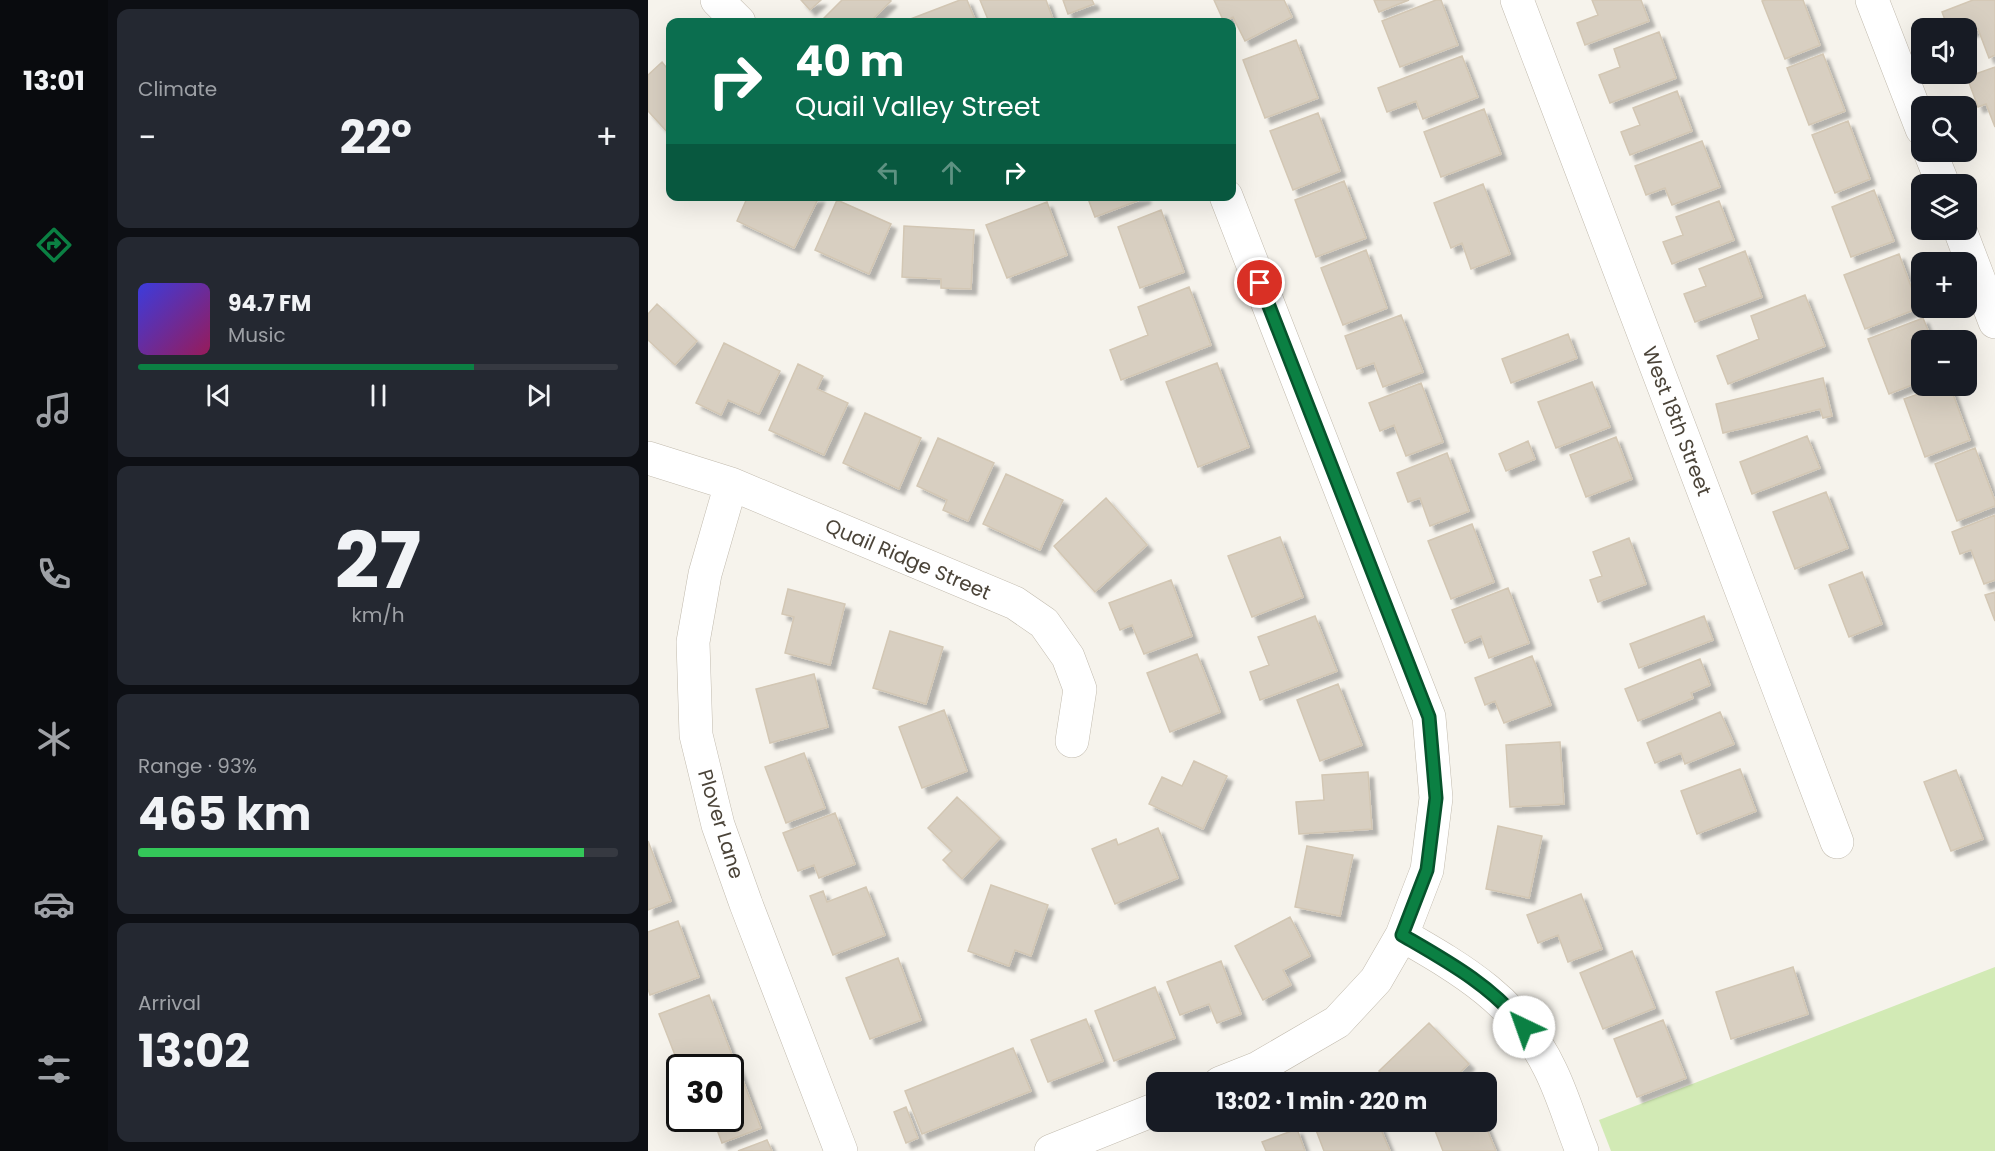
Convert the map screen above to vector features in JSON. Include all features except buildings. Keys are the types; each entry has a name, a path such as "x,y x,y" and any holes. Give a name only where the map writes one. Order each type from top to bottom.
{"street":[{"path":"717,0 736,18"},
{"name":"West 18th Street","path":"1517,0 1837,842"},
{"path":"1872,0 1911,101"},
{"path":"1228,201 1429,717 1436,798 1427,870 1402,935 1376,980 1337,1022 1248,1072"},
{"path":"1964,240 1995,322"},
{"name":"Quail Ridge Street","path":"648,458 731,484 1015,603 1044,623 1068,657 1080,689 1072,741"},
{"name":"Plover Lane","path":"731,484 705,574 693,642 696,735 722,836 841,1151"},
{"path":"1402,935 1475,980 1516,1016 1533,1038 1550,1069 1582,1151"},
{"path":"1051,1151 1146,1112"}],"green space":[{"path":"1995,967 1995,1151 1611,1151 1599,1120"}],"route":[{"path":"1260,283 1429,717 1436,798 1427,870 1402,935 1475,980 1516,1016 1524,1027"}]}
